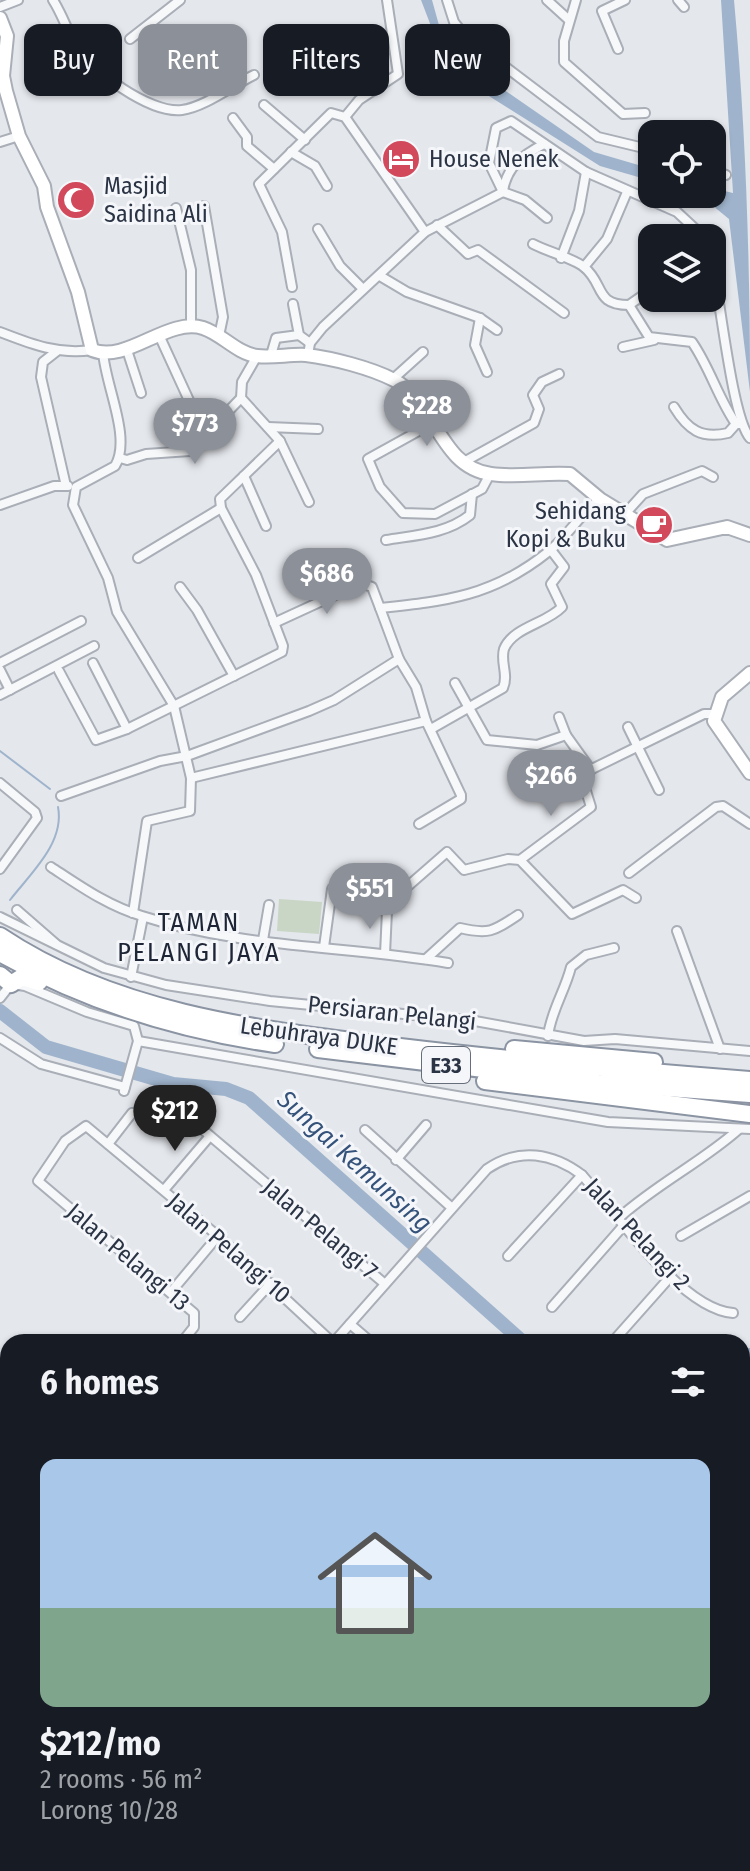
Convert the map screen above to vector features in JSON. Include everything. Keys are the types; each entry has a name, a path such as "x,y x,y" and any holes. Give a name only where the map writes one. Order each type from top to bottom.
{"highway":[{"name":"Lebuhraya DUKE","path":"0,936 63,970 121,995 240,1026 750,1094"},
{"name":"Lebuhraya DUKE","path":"0,953 50,980 115,1007 176,1026 295,1046 598,1076 748,1073"},
{"path":"3,989 18,978 27,977 96,1007 115,1007"},
{"path":"136,1033 176,1026"},
{"path":"325,1039 373,1037 748,1073"},
{"path":"295,1046 330,1057 512,1085 750,1113"}],"street":[{"path":"0,7 18,0"},
{"path":"53,0 75,44 90,62 106,77 138,95"},
{"path":"130,39 168,4 180,0"},
{"path":"345,117 359,100 398,74 387,0"},
{"path":"447,0 454,22 466,37 565,115 598,137 638,147"},
{"path":"547,0 569,20"},
{"path":"576,0 569,20 564,62 623,114 645,113"},
{"path":"618,49 602,11 625,0"},
{"path":"0,505 104,474 120,458 122,439 98,351 47,207 44,186 19,136 2,86 7,36 1,22"},
{"path":"247,78 254,75"},
{"path":"139,96 150,102 184,110 212,96"},
{"path":"264,105 305,140"},
{"path":"292,287 282,232 259,184 331,113 345,117 425,232"},
{"path":"233,118 247,137 247,146 274,169"},
{"path":"547,218 525,200 503,192 489,163 496,128 511,121 586,172 677,212 690,224"},
{"path":"0,142 19,136"},
{"path":"503,192 505,179 517,160 544,144"},
{"path":"291,152 315,166 327,186"},
{"path":"561,258 579,211 586,172"},
{"path":"309,349 363,289 425,232 503,192"},
{"path":"584,267 607,239 627,192"},
{"path":"204,206 223,317 219,336"},
{"path":"176,208 191,270 191,325"},
{"path":"437,225 460,250 468,254 478,250 564,313"},
{"path":"318,229 340,266 363,289"},
{"path":"533,244 584,267 605,299 614,305 629,305"},
{"path":"380,276 427,301 480,318 497,330"},
{"path":"629,305 638,296"},
{"path":"293,304 299,335 309,349"},
{"path":"629,305 649,337 655,340"},
{"path":"720,312 739,424"},
{"path":"480,318 475,345 487,372"},
{"path":"0,332 24,344 57,351 98,351 126,347 191,325 257,356 309,349 393,379 410,391 461,463 490,474 570,474 600,499 667,540 727,527 750,535"},
{"path":"159,335 192,407"},
{"path":"271,355 276,338 299,335"},
{"path":"623,347 655,340 692,342 750,438"},
{"path":"126,347 141,393"},
{"path":"57,351 43,362 41,377 71,486 73,505 108,578 117,612 174,706 191,778 190,811 154,816 147,821 133,913"},
{"path":"393,379 423,352"},
{"path":"120,458 127,460 146,454 190,451 241,398 242,382 257,356"},
{"path":"712,376 730,373"},
{"path":"461,463 534,423 539,409 533,395 542,382 559,374"},
{"path":"241,398 280,441 309,502"},
{"path":"674,407 694,431 703,436 728,433 739,424"},
{"path":"433,423 368,459 380,487 409,516 420,511 435,514 482,489 490,474"},
{"path":"268,427 318,429"},
{"path":"59,671 93,739 127,729 282,652 256,575 221,508 220,499 280,441"},
{"path":"624,515 643,494 702,471 713,477"},
{"path":"244,476 266,526"},
{"path":"386,540 439,532 461,522 470,515 472,494"},
{"path":"380,608 452,601 489,589 551,550 582,513 600,499"},
{"path":"138,558 221,508"},
{"path":"191,778 428,725 471,709 506,684 502,658 508,642 562,607 551,584 564,567 551,550"},
{"path":"274,623 361,583 372,587 399,659 416,687 428,725 462,798 419,824"},
{"path":"180,587 197,610 234,676"},
{"path":"0,663 81,621"},
{"path":"0,695 94,646"},
{"path":"61,796 99,785 147,765 187,756 334,700 399,659"},
{"path":"93,663 127,729"},
{"path":"0,670 10,690"},
{"path":"750,673 722,697 714,714 716,729 750,773"},
{"path":"455,683 487,740 537,745 566,735"},
{"path":"541,794 704,714 714,714"},
{"path":"559,717 566,735 591,770"},
{"path":"628,727 659,790"},
{"path":"520,860 591,807 581,775"},
{"path":"0,783 35,812 37,818 0,869"},
{"path":"629,873 716,807 723,806 750,824"},
{"path":"385,954 387,911 392,900 445,852 464,870 508,859 520,860 572,914 580,914 623,890 636,898"},
{"path":"51,867 98,898 143,917 263,940 448,963"},
{"path":"324,947 332,889"},
{"path":"263,940 269,905"},
{"path":"17,910 60,948"},
{"path":"426,959 460,928 480,934 495,930 518,915"},
{"name":"Persiaran Pelangi","path":"0,917 60,948 131,977 270,1001 475,1021 548,1036 750,1051"},
{"path":"131,977 143,917"},
{"path":"677,931 720,1049"},
{"path":"548,1036 551,1014 570,981 571,967 586,955 614,948"},
{"path":"3,989 25,986 136,1033 608,1122 750,1129"},
{"path":"0,1038 41,1064 125,1086 136,1033"},
{"name":"Jalan Pelangi 7","path":"182,1112 385,1284"},
{"path":"108,1144 132,1113"},
{"path":"396,1160 426,1125"},
{"name":"Jalan Pelangi 10","path":"38,1181 65,1141 86,1126 218,1236 325,1334"},
{"path":"552,1307 653,1188 720,1146 739,1129"},
{"path":"365,1130 452,1208"},
{"path":"164,1190 210,1136"},
{"name":"Jalan Pelangi 2","path":"341,1334 487,1169 514,1155 550,1156 582,1175 671,1276 700,1300 733,1313"},
{"path":"508,1256 582,1175"},
{"name":"Jalan Pelangi 13","path":"38,1181 194,1313 196,1320 188,1334"},
{"path":"681,1236 750,1196"},
{"path":"171,1292 218,1236"},
{"path":"620,1334 671,1276"},
{"path":"240,1317 271,1283"},
{"path":"350,1324 362,1334"}],"green space":[{"path":"279,899 322,902 319,934 277,931"}],"water":[{"path":"421,0 432,0 439,24 430,24"},
{"path":"721,0 734,0 742,98 750,392 729,219 716,208 726,208 726,191 733,193"},
{"path":"510,94 594,152 638,165 638,177 600,166 489,96"}],"waterway":[{"path":"0,751 50,789"},
{"path":"10,900 51,845 59,820 58,807"},
{"name":"Sungai Kemunsing","path":"0,1011 46,1047 173,1084 226,1089 249,1098 514,1334"}],"place":[{"name":"House Nenek","path":"401,159"},
{"name":"Masjid Saidina Ali","path":"76,200"},
{"name":"Sehidang Kopi & Buku","path":"654,525"}],"district":[{"name":"TAMAN PELANGI JAYA","path":"199,937"}]}
